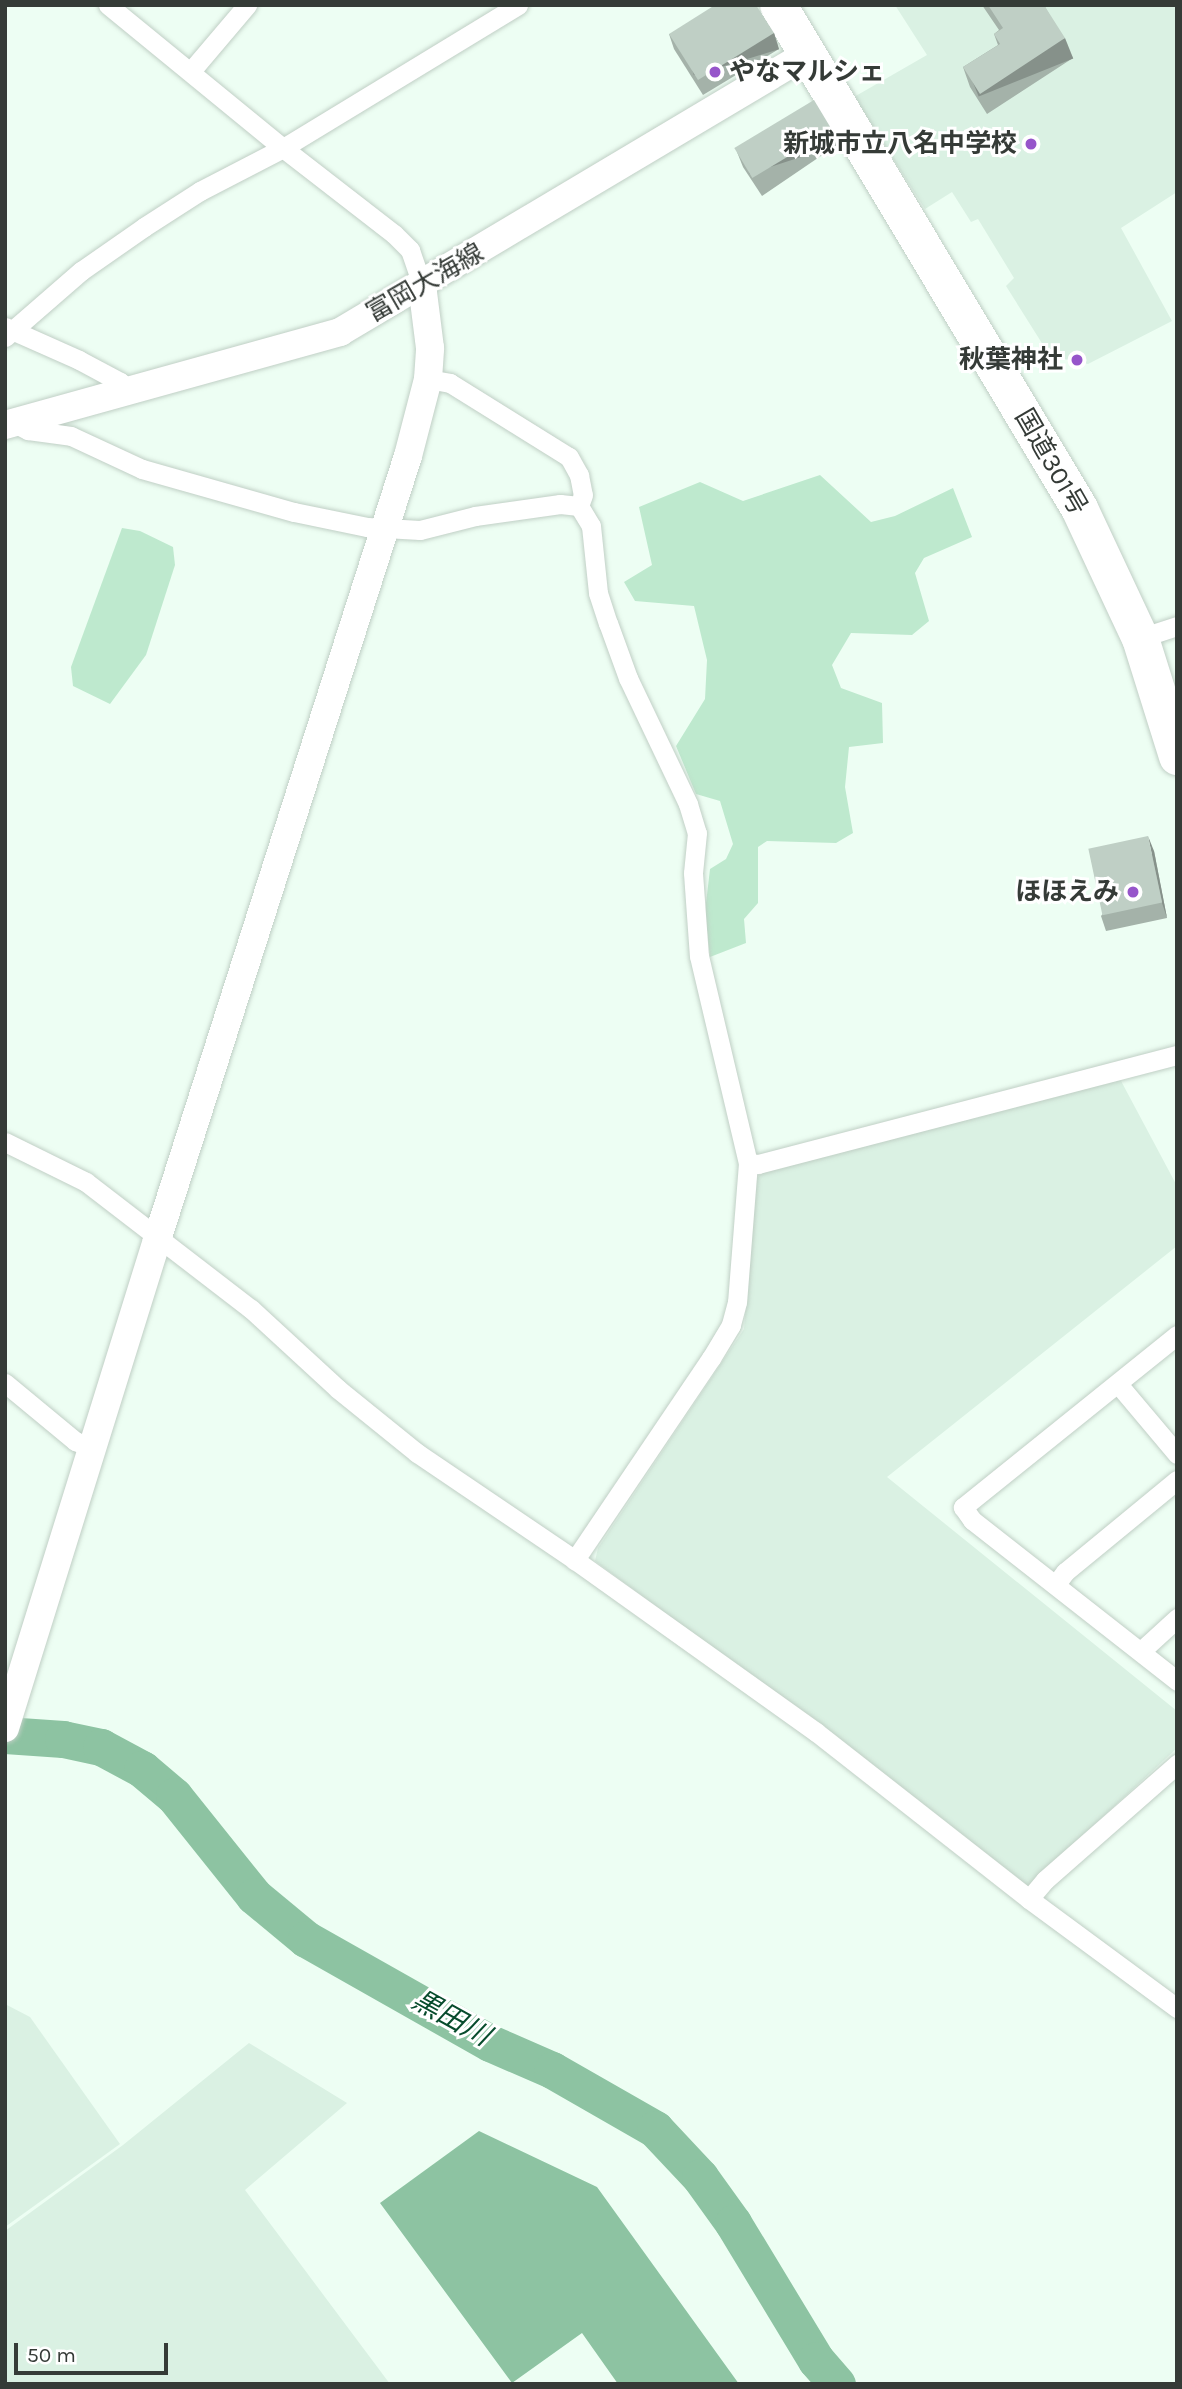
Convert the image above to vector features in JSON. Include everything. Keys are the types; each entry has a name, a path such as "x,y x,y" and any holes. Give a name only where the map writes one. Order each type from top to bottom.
{"highway":[{"name":"国道301号","path":"778,5 1079,508 1140,638 1176,749"}],"street":[{"path":"7,1723 157,1240 386,528 428,379 430,348 422,285 410,250 108,5"},
{"path":"191,71 247,5"},
{"path":"128,392 120,382 79,360 7,332 81,271 200,191 283,148 518,5"},
{"name":"富岡大海線","path":"9,424 340,331 422,285 807,54"},
{"path":"428,379 450,383 569,457 579,475 583,495 579,506"},
{"path":"9,424 28,430 71,436 142,469 295,512 386,528 420,530 515,509 560,503 579,506"},
{"path":"575,1560 731,1325 737,1302 748,1163 699,956 693,873 697,833 688,804 628,678 608,623 598,593 591,526 579,506"},
{"path":"1140,638 1177,626"},
{"path":"748,1163 771,1161 1177,1055"},
{"path":"5,1142 86,1182 157,1240 251,1309 338,1389 416,1453 575,1560 816,1732 1029,1899 1177,2008"},
{"path":"1177,1335 963,1507 972,1520 1177,1681"},
{"path":"5,1383 75,1441 92,1448"},
{"path":"1118,1384 1177,1454"},
{"path":"1056,1584 1065,1572 1177,1480"},
{"path":"1141,1651 1177,1618"},
{"path":"1029,1899 1045,1880 1177,1764"}],"shaded area":[{"name":"新城市立八名中学校","path":"895,5 1177,5 1177,192 1121,228 1172,321 1088,364 1050,356 1006,286 1014,278 978,219 971,222 952,192 925,209 854,97 927,55"},
{"path":"820,475 871,522 895,516 953,488 972,537 924,558 915,573 929,621 912,635 851,633 832,665 841,688 882,703 883,743 849,747 845,787 853,833 836,843 767,841 758,847 758,903 744,919 746,943 710,957 705,912 710,869 726,859 733,844 720,801 696,794 676,746 705,699 707,660 694,606 635,601 624,582 652,565 639,507 700,482 743,501"},
{"path":"122,528 140,531 173,547 175,565 146,655 110,704 73,686 71,667"},
{"path":"1120,1079 1177,1186 1177,1246 887,1477 1177,1711 1177,1748 1025,1889 825,1732 595,1561 598,1548 744,1329 756,1179 766,1169"},
{"path":"5,2004 30,2017 120,2144 5,2227"},
{"path":"249,2043 347,2103 245,2190 390,2384 5,2384 5,2231 123,2145"},
{"path":"479,2131 597,2187 739,2384 618,2384 582,2333 512,2383 380,2203"}],"building":[{"name":"やなマルシェ","path":"715,5 756,5 774,33 698,80 669,34"},
{"path":"988,5 1044,5 1065,38 980,94 963,67 1000,44 994,34 1003,28"},
{"path":"814,100 832,130 752,178 734,148"},
{"path":"1148,836 1162,903 1102,915 1088,849"}],"waterway":[{"name":"黒田川","path":"5,1735 63,1739 101,1747 142,1769 174,1796 254,1896 306,1939 490,2043 552,2070 655,2129 700,2177 733,2223 816,2360 837,2384"}],"place":[{"name":"やなマルシェ","path":"715,72"},
{"name":"新城市立八名中学校","path":"1031,144"},
{"name":"秋葉神社","path":"1077,360"},
{"name":"ほほえみ","path":"1133,892"}]}
